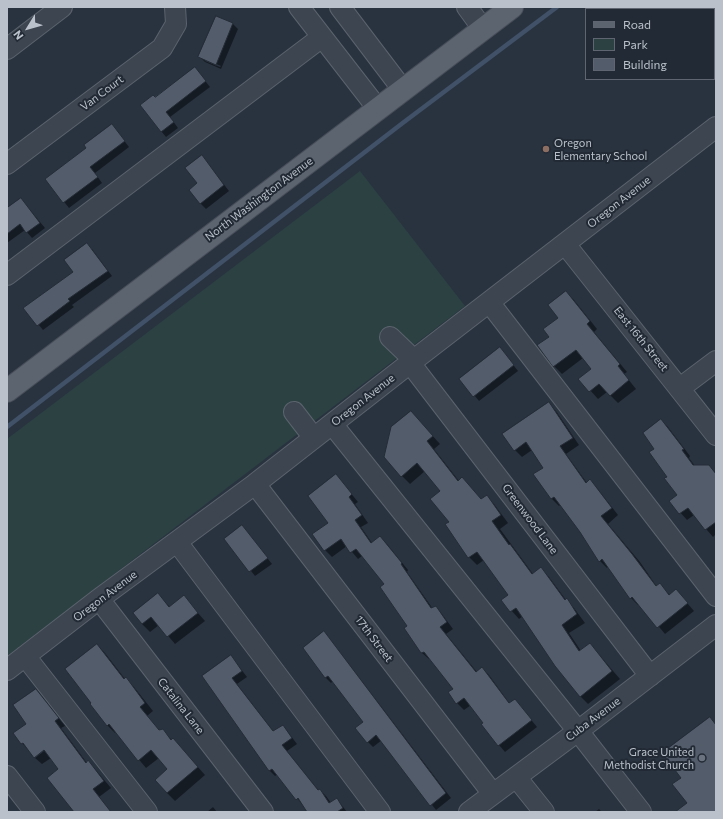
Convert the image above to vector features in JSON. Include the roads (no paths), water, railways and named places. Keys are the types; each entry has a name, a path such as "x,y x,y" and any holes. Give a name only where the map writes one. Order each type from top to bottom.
{"main road":[{"name":"North Washington Avenue","path":"7,391 512,7"}],"street":[{"path":"7,49 62,7"},
{"name":"Van Court","path":"7,164 162,48 176,24 175,7"},
{"path":"299,7 378,109"},
{"path":"340,7 403,90"},
{"path":"467,7 483,29"},
{"path":"7,275 322,37"},
{"name":"Oregon Avenue","path":"7,670 255,484 716,127"},
{"name":"East 16th Street","path":"565,244 716,435"},
{"path":"489,302 716,596"},
{"name":"Greenwood Lane","path":"390,337 412,361 650,676"},
{"path":"680,388 716,361"},
{"path":"294,412 314,438"},
{"path":"332,424 641,812"},
{"name":"17th Street","path":"255,484 493,794"},
{"path":"177,542 380,812"},
{"name":"Catalina Lane","path":"99,600 263,812"},
{"name":"Cuba Avenue","path":"469,812 578,731 716,625"},
{"path":"25,656 148,812"},
{"path":"7,776 35,812"},
{"path":"516,777 544,812"}],"waterway":[{"path":"7,427 404,122 557,7"}],"place":[{"name":"Oregon Elementary School","path":"546,149"},
{"name":"Grace United Methodist Church","path":"702,758"}]}
